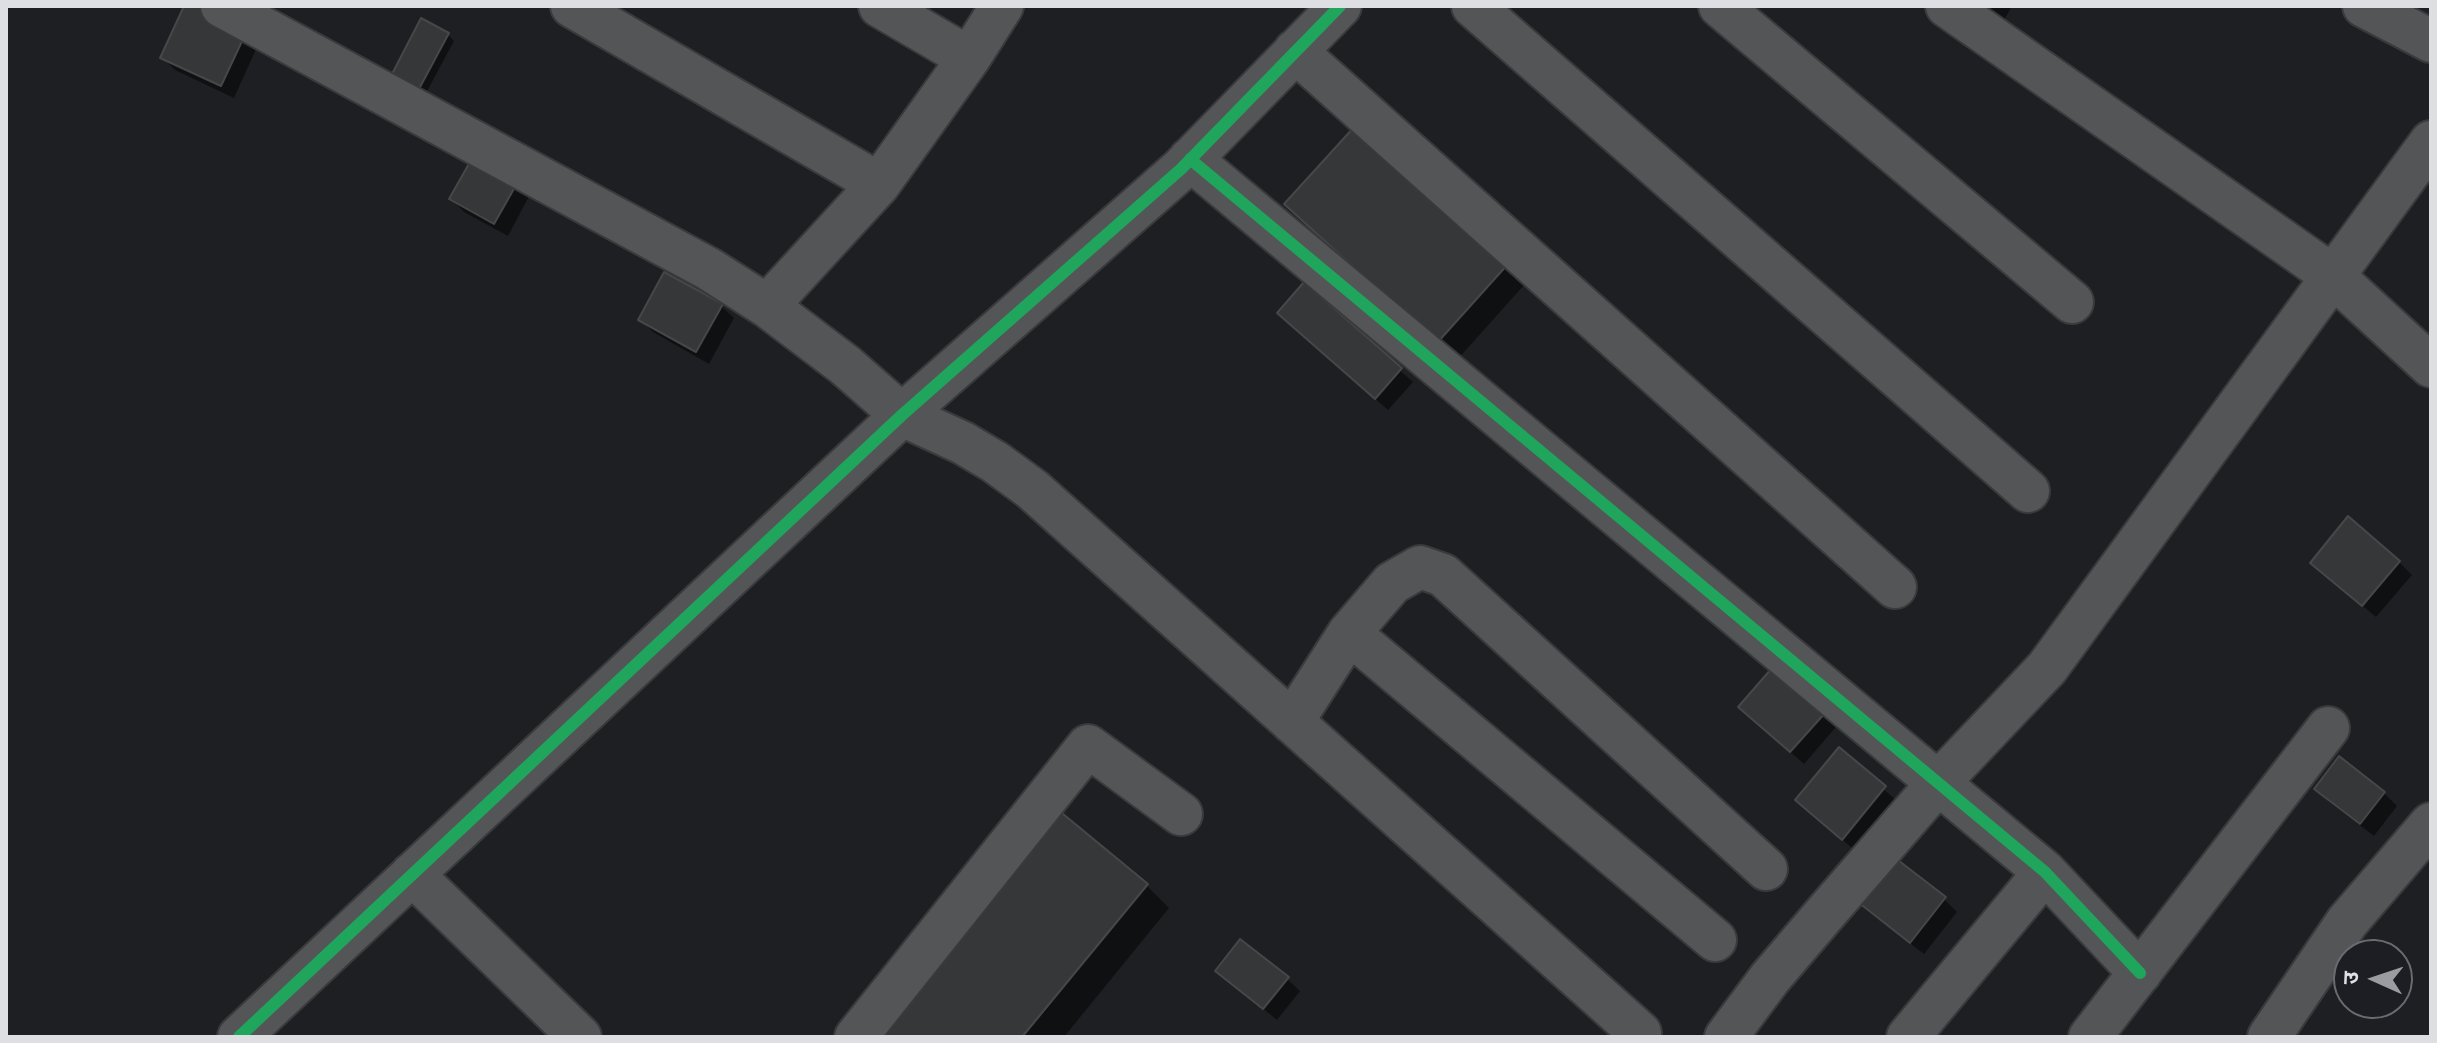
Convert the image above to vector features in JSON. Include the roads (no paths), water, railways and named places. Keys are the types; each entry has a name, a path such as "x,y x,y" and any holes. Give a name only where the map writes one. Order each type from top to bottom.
{"street":[{"path":"222,6 709,269 767,306 845,365 902,415 963,443 995,462 1032,489 1640,1033"},
{"path":"572,6 879,184"},
{"path":"880,6 969,58"},
{"path":"767,306 879,184 969,58 1002,6"},
{"path":"239,1037 902,415 1190,159 1340,6"},
{"path":"1473,6 2028,491"},
{"path":"1720,6 2072,302"},
{"path":"1947,6 2333,276 2431,366"},
{"path":"2364,6 2431,41"},
{"path":"1295,51 1895,587"},
{"path":"1726,1037 1770,978 1939,782 2047,668 2431,142"},
{"path":"1190,159 2045,872 2140,973"},
{"path":"1292,722 1349,633 1392,583 1420,567 1443,575 1766,869"},
{"path":"1349,633 1715,940"},
{"path":"2090,1037 2328,728"},
{"path":"856,1037 1088,746 1181,814"},
{"path":"2269,1037 2347,922 2431,824"},
{"path":"1908,1037 2045,872"},
{"path":"412,874 580,1037"}]}
